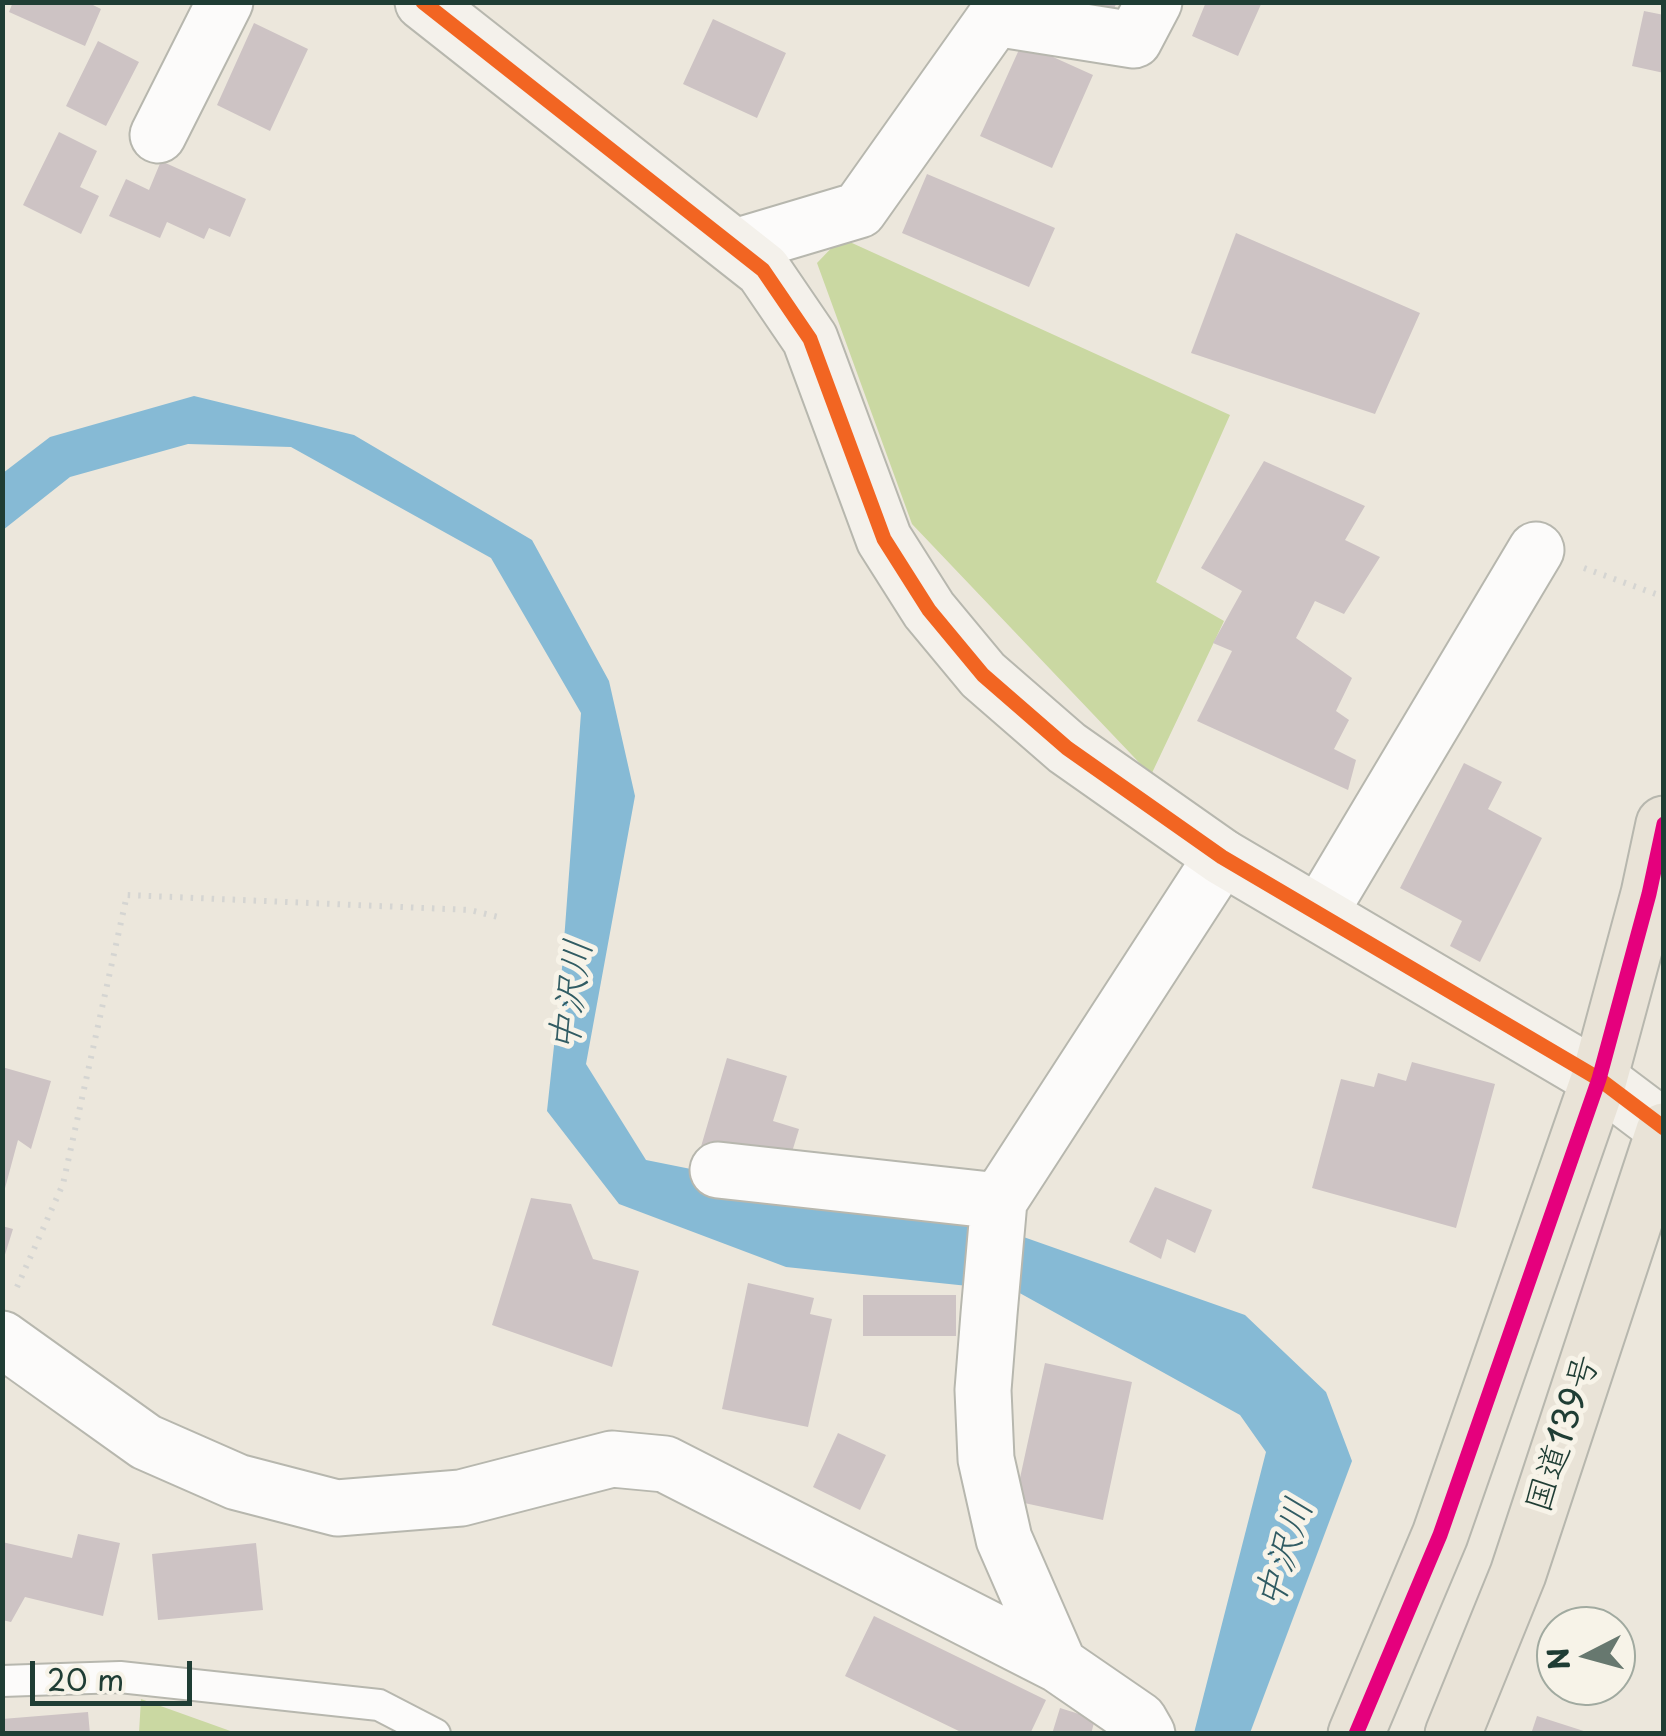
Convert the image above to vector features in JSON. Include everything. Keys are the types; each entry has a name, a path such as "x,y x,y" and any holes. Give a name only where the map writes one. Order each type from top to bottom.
{"highway":[{"path":"1356,1734 1440,1535 1599,1079 1664,824"},
{"name":"国道139号","path":"1453,1734 1518,1574 1664,1130"}],"street":[{"path":"158,135 225,2"},
{"path":"423,2 763,270 810,339 884,539 929,610 983,675 1068,748 1222,857 1599,1079 1664,1130"},
{"path":"736,247 859,210 995,18 1134,40 1154,2"},
{"path":"1320,912 1536,550"},
{"path":"1059,1665 1004,1539 986,1459 983,1390 999,1201 1222,857"},
{"path":"718,1170 999,1201"},
{"path":"6,1321 146,1442 237,1482 338,1508 462,1498 612,1459 665,1464 1059,1665 1138,1720 1146,1734"}],"lane":[{"path":"2,1681 120,1677 379,1705 435,1734"}],"path":[{"path":"1536,550 1664,597"},
{"path":"6,1321 63,1184 127,895 470,910 502,918"}],"green space":[{"path":"841,238 1230,415 1156,582 1224,621 1151,775 912,524 817,263"},
{"path":"141,1699 236,1733 139,1733"}],"water":[{"name":"中沢川","path":"194,396 354,435 532,540 609,681 635,796 586,1064 646,1160 1015,1234 1245,1315 1326,1392 1352,1461 1250,1733 1194,1733 1266,1452 1240,1415 1016,1291 786,1267 619,1204 547,1111 581,713 491,558 291,447 188,444 70,477 3,530 3,473 50,437"}],"building":[{"path":"13,2 87,2 101,9 85,46 9,12"},
{"path":"1073,2 1117,2 1109,20"},
{"path":"1206,2 1262,2 1238,56 1192,36"},
{"path":"1644,11 1664,15 1664,73 1632,66"},
{"path":"713,19 786,53 757,118 683,84"},
{"path":"254,23 308,49 270,131 217,105"},
{"path":"98,41 139,62 106,126 66,106"},
{"path":"1022,43 1093,75 1052,168 980,136"},
{"path":"59,132 97,151 80,187 99,196 81,234 23,205"},
{"path":"161,161 246,199 230,237 209,228 204,239 167,222 160,238 109,216 126,179 149,190"},
{"path":"927,174 1055,228 1029,287 902,233"},
{"path":"1236,233 1420,313 1375,414 1191,353"},
{"path":"1264,461 1365,506 1345,540 1380,557 1344,614 1315,601 1296,638 1352,678 1336,711 1349,720 1334,749 1356,760 1348,790 1197,721 1232,651 1213,643 1242,591 1201,568"},
{"path":"1464,763 1502,782 1488,809 1542,838 1480,962 1450,946 1462,921 1400,888"},
{"path":"727,1058 787,1076 773,1121 799,1129 785,1175 700,1150"},
{"path":"1412,1062 1495,1084 1456,1228 1312,1188 1341,1079 1374,1087 1378,1073 1406,1081"},
{"path":"2,1067 51,1081 31,1149 18,1140 4,1192"},
{"path":"1155,1187 1212,1210 1195,1253 1167,1239 1161,1259 1129,1242"},
{"path":"531,1198 571,1204 593,1259 639,1271 612,1367 492,1325"},
{"path":"2,1226 13,1229 3,1261 2,1261"},
{"path":"748,1283 814,1298 810,1314 832,1319 808,1427 722,1409"},
{"path":"863,1295 956,1295 956,1336 863,1336"},
{"path":"1045,1363 1132,1382 1103,1520 1015,1501"},
{"path":"838,1433 886,1455 860,1510 813,1487"},
{"path":"78,1534 120,1543 103,1616 25,1597 11,1622 2,1620 2,1542 72,1558"},
{"path":"256,1543 263,1610 158,1620 152,1554"},
{"path":"874,1616 1046,1700 1030,1734 965,1734 845,1676"},
{"path":"1060,1708 1095,1719 1091,1734 1052,1734"},
{"path":"88,1712 90,1734 2,1734 2,1719"},
{"path":"1537,1716 1590,1733 1531,1734"}],"transit line":[{"path":"423,2 763,270 810,339 884,539 929,610 983,675 1067,748 1222,857 1599,1079 1664,1128"},
{"path":"1356,1734 1440,1535 1599,1079 1664,824"}]}
